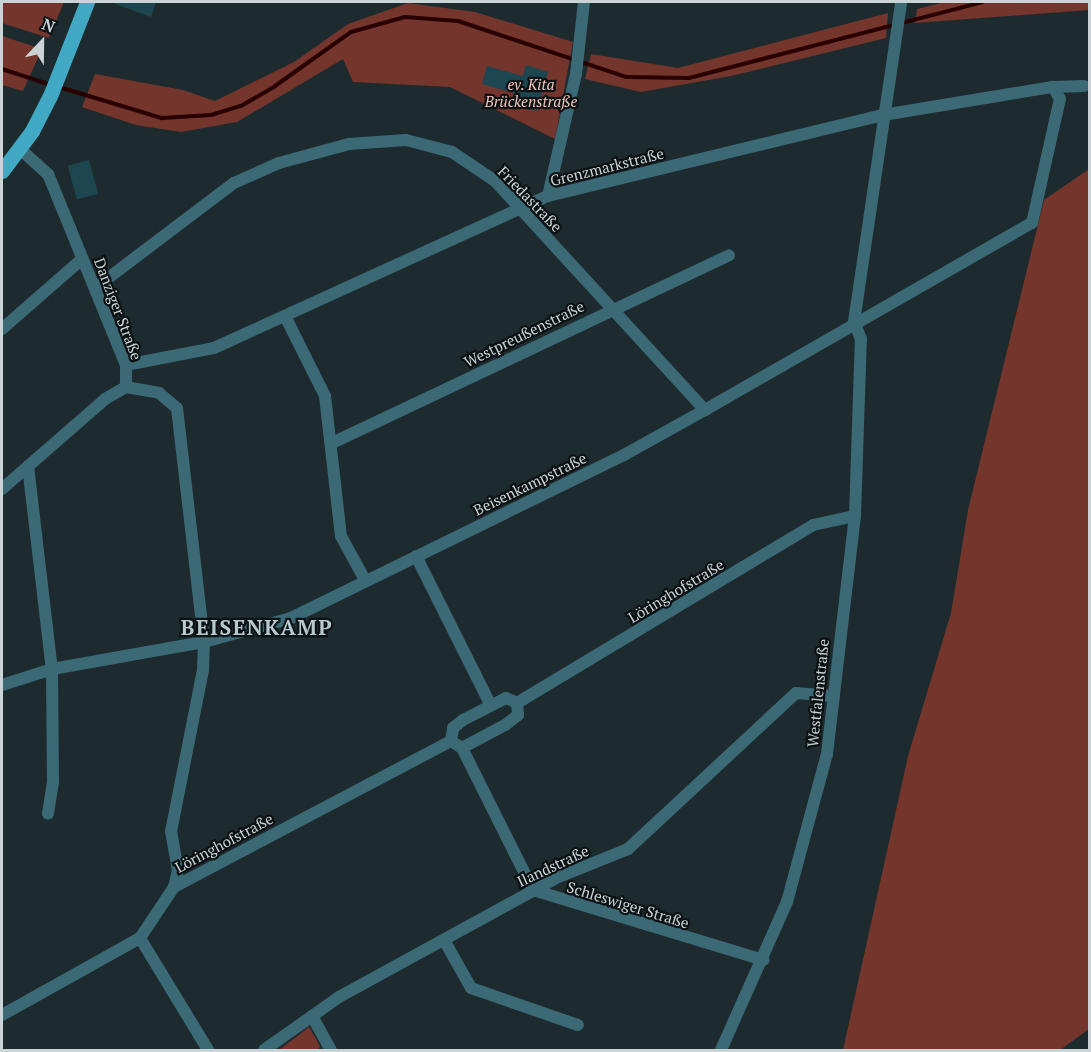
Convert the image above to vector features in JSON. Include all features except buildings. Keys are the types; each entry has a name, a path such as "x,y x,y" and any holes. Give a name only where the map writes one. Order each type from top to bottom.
{"main road":[{"path":"2,171 20,149 50,96 87,2"}],"street":[{"path":"548,196 576,75 584,2"},
{"path":"854,322 883,115 902,3"},
{"name":"Grenzmarkstraße","path":"126,365 214,348 548,196 883,115 1053,87 1084,86"},
{"name":"Beisenkampstraße","path":"2,685 52,669 204,642 291,618 624,455 705,410 854,322 1032,223 1060,99 1053,87"},
{"name":"Friedastraße","path":"95,288 234,183 279,163 349,144 406,140 452,152 495,181 519,210 615,307 705,410"},
{"name":"Danziger Straße","path":"20,149 48,174 126,365 126,387"},
{"name":"Westpreußenstraße","path":"332,443 729,255"},
{"path":"2,329 82,259"},
{"path":"285,316 325,396 341,536 365,580"},
{"name":"Westfalenstraße","path":"721,1050 764,960 810,828 834,696 855,516 861,339 854,322"},
{"path":"2,489 105,399 126,387 159,393 177,408 204,642 203,670 171,831 178,870 174,887"},
{"path":"28,466 52,669 53,782 48,814"},
{"name":"Löringhofstraße","path":"2,1015 140,938 174,887 457,744 506,725 518,715 517,704 813,525 855,516"},
{"path":"416,556 490,704 506,698 517,704"},
{"name":"Ilandstraße","path":"264,1050 312,1016 533,890 628,849 796,693 834,696"},
{"name":"Löringhofstraße","path":"457,744 453,728 490,704"},
{"path":"457,744 533,890"},
{"name":"Schleswiger Straße","path":"533,890 764,960"},
{"path":"140,938 208,1050"},
{"path":"444,940 471,988 578,1024"},
{"path":"312,1016 330,1050"}],"green space":[{"path":"2,2 64,2 49,38 2,23"},
{"path":"945,2 1089,2 1089,10 915,23 917,9"},
{"name":"ev. Kita Brückenstraße","path":"408,3 475,12 573,42 555,139 450,87 353,82 343,59 237,122 181,132 136,125 82,107 95,74 183,90 215,101 294,62 348,24"},
{"path":"888,13 886,38 731,76 641,92 585,79 591,54 678,68"},
{"path":"2,36 42,49 23,91 2,85"},
{"path":"1089,169 1089,1029 1060,1050 843,1050 908,756 951,613 968,510 1044,200"},
{"path":"309,1027 320,1046 318,1050 279,1050"}],"waterway":[{"path":"59,87 162,118 211,115 241,106 275,86 351,32 405,17 458,21 626,77 689,78 982,2"},
{"path":"2,69 51,85"}],"district":[{"name":"BEISENKAMP","path":"257,627"}]}
